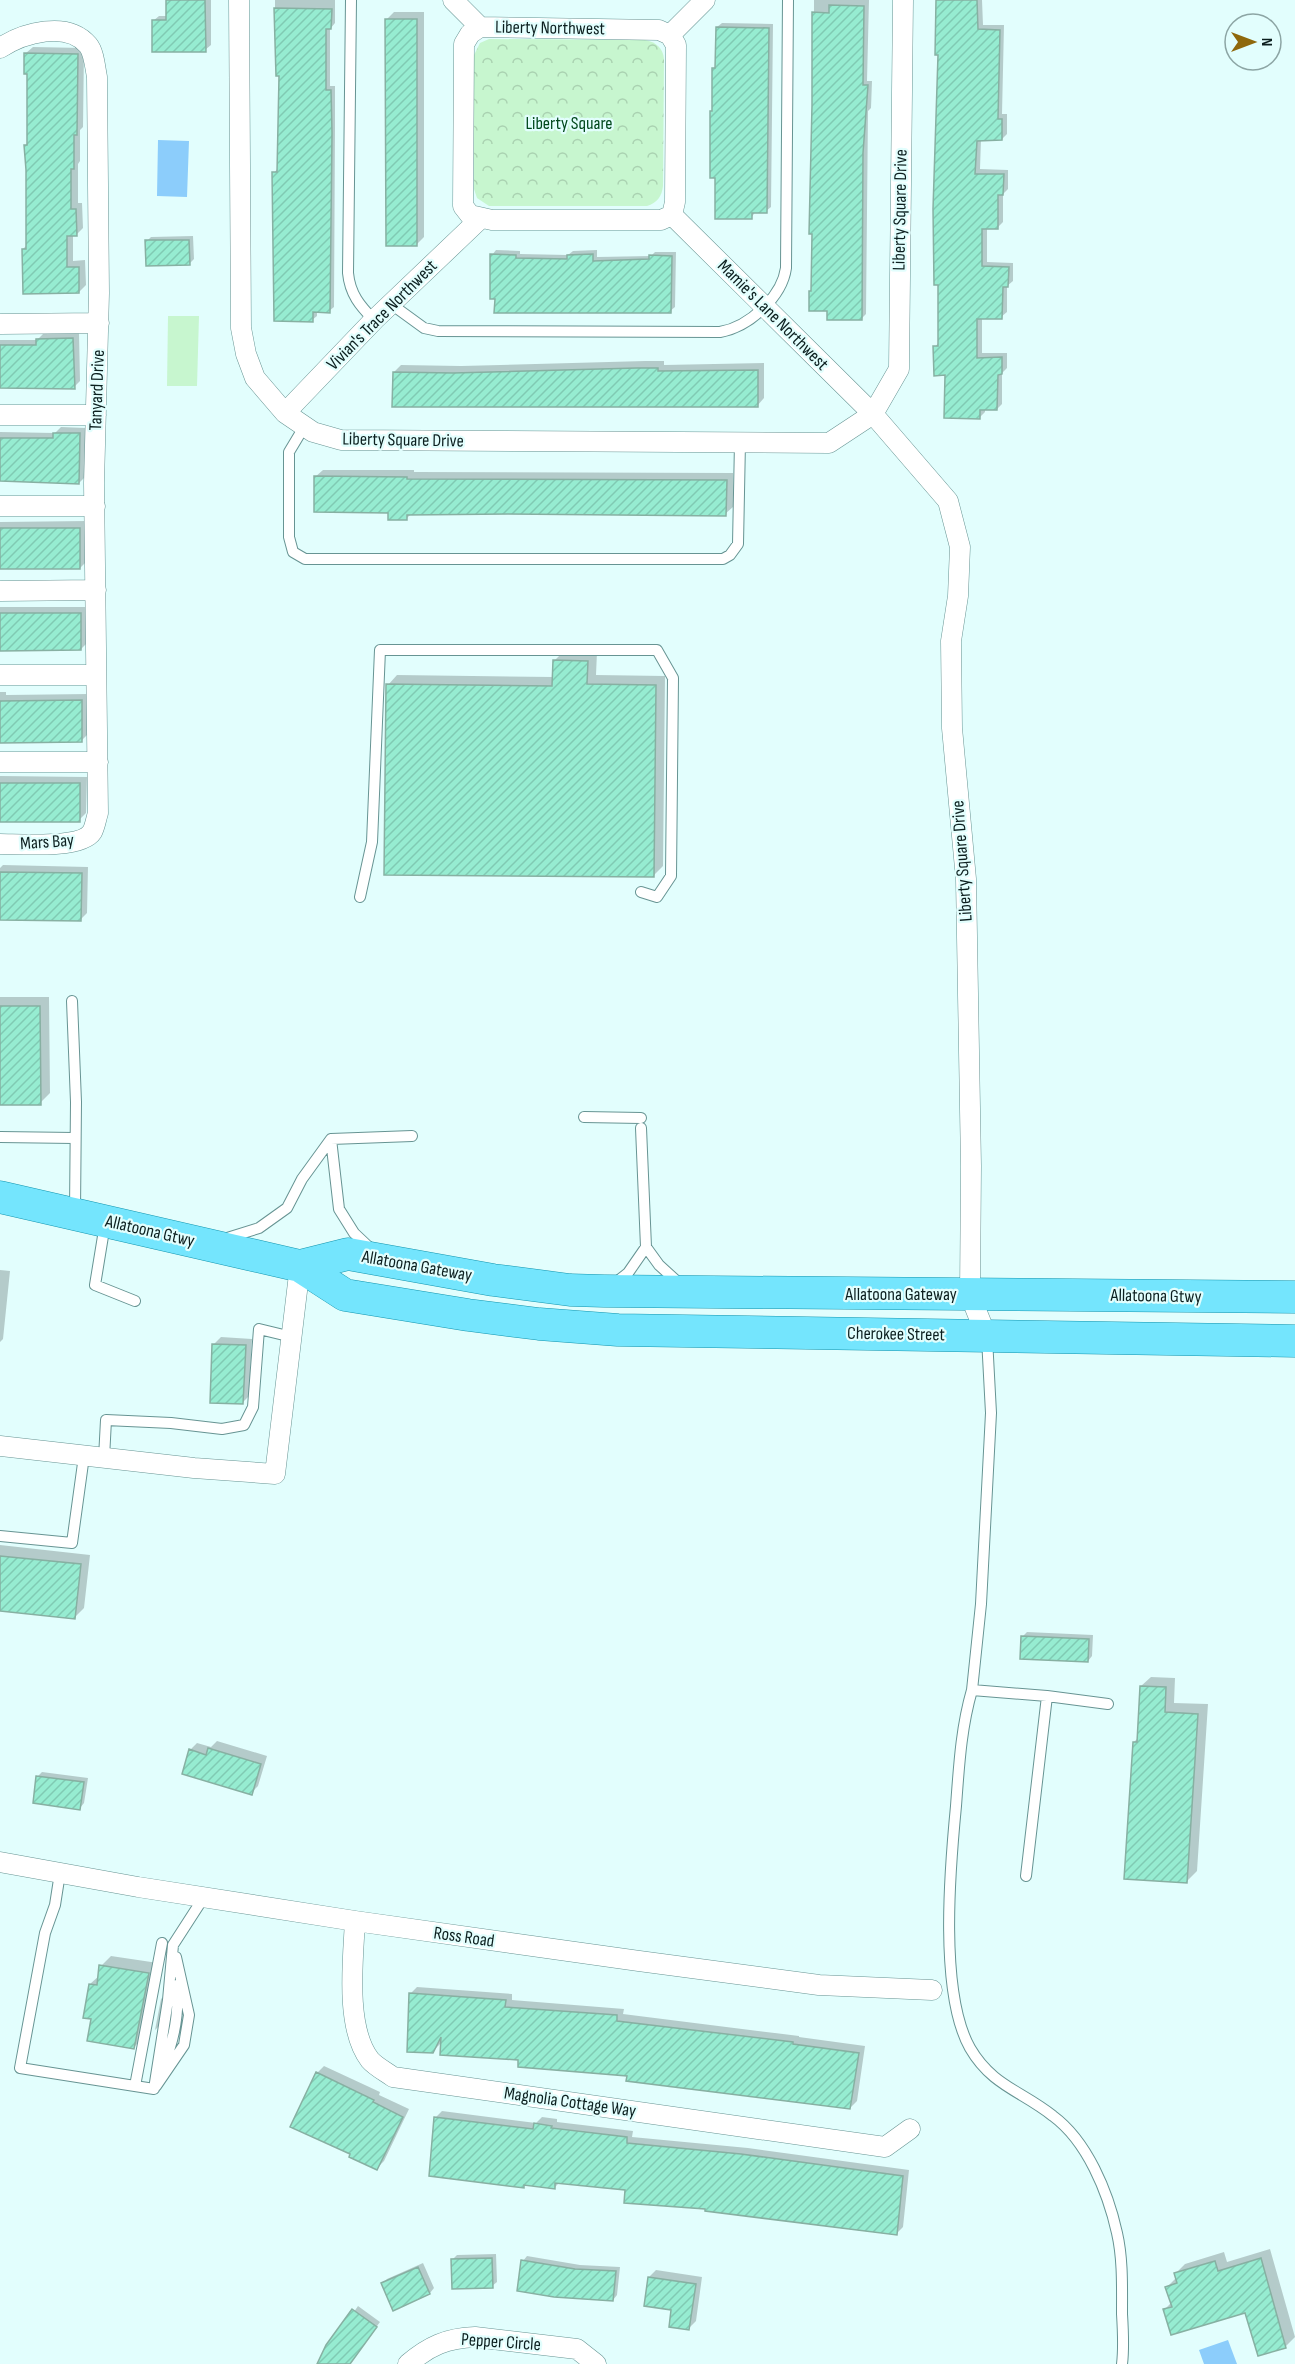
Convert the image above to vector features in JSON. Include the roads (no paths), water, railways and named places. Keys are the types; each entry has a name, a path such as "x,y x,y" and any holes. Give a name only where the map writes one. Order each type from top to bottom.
{"main road":[{"name":"Allatoona Gtwy","path":"0,1197 300,1266"},
{"name":"Allatoona Gateway","path":"300,1266 348,1254 493,1280 570,1290 1016,1295"},
{"name":"Cherokee Street","path":"300,1266 345,1295 539,1324 618,1330 986,1335"},
{"name":"Allatoona Gtwy","path":"1016,1295 1295,1297"},
{"path":"986,1335 1295,1341"}],"street":[{"name":"Liberty Square Drive","path":"239,0 241,328 246,354 255,378 285,413 313,432 341,440 829,443 873,414 899,369 903,0"},
{"path":"453,0 480,27"},
{"path":"481,218 661,220 672,215 675,202 676,45 670,35 705,0"},
{"name":"Liberty Northwest","path":"481,218 470,215 463,206 464,44 470,34 480,27 659,30 670,35"},
{"name":"Tanyard Drive","path":"0,48 15,38 36,31 73,33 88,45 96,77 99,323 94,506 98,813 92,832"},
{"name":"Mamie's Lane Northwest","path":"672,215 873,414"},
{"name":"Vivian's Trace Northwest","path":"285,413 374,320 481,218"},
{"path":"0,324 99,323"},
{"name":"Liberty Square Drive","path":"873,414 948,501 960,547 958,596 951,641 952,728 966,879 971,1166 970,1295 986,1335"},
{"path":"0,415 96,415"},
{"path":"0,506 94,506"},
{"path":"0,591 96,590"},
{"path":"0,675 96,675"},
{"path":"0,762 98,762"},
{"name":"Mars Bay","path":"0,844 69,843 81,841 92,832"},
{"path":"0,1446 194,1468 275,1474 300,1266"},
{"name":"Ross Road","path":"0,1862 355,1921 819,1985 932,1990"},
{"name":"Magnolia Cottage Way","path":"355,1921 352,1979 355,2027 370,2060 393,2077 885,2147 910,2128"},
{"name":"Pepper Circle","path":"408,2364 424,2349 458,2337 577,2349 596,2364"}],"lane":[{"path":"351,0 348,273 349,283 356,299 374,320"},
{"path":"391,304 424,328 438,331 685,332 727,331 740,326 777,292 785,276 788,0"},
{"path":"304,426 289,452 289,537 293,552 305,559 723,559 730,555 738,544 740,442"},
{"path":"360,897 372,842 380,650 657,650 673,678 671,876 657,897 641,892"},
{"path":"72,1001 76,1102 75,1214"},
{"path":"584,1117 641,1123 646,1247 668,1275 694,1293"},
{"path":"331,1139 412,1136"},
{"path":"0,1137 74,1138"},
{"path":"205,1244 259,1228 287,1208 302,1179 331,1139"},
{"path":"331,1139 339,1209 354,1233 383,1260"},
{"path":"106,1221 95,1285 135,1301"},
{"path":"600,1291 628,1273 646,1247"},
{"path":"104,1458 106,1420 171,1423 222,1429 244,1425 253,1407 259,1329 292,1337"},
{"path":"986,1335 991,1413 981,1604 972,1690 960,1745 952,1852 951,1953 957,2004 964,2036 989,2073 1000,2083 1038,2105 1061,2122 1077,2140 1093,2167 1117,2233 1122,2276 1122,2364"},
{"path":"0,1536 72,1543 84,1456"},
{"path":"972,1690 1108,1704"},
{"path":"1026,1876 1047,1696"},
{"path":"60,1873 55,1905 45,1933 20,2068 145,2087"},
{"path":"145,2087 168,1944 204,1897"},
{"path":"145,2087 168,2000 168,1944"},
{"path":"145,2087 184,2045 189,2016 168,1944"}],"water":[{"path":"158,140 189,141 187,197 157,196"},
{"path":"1228,2340 1237,2364 1204,2364 1199,2350"}],"park label":[{"name":"Liberty Square","path":"569,123"}]}
